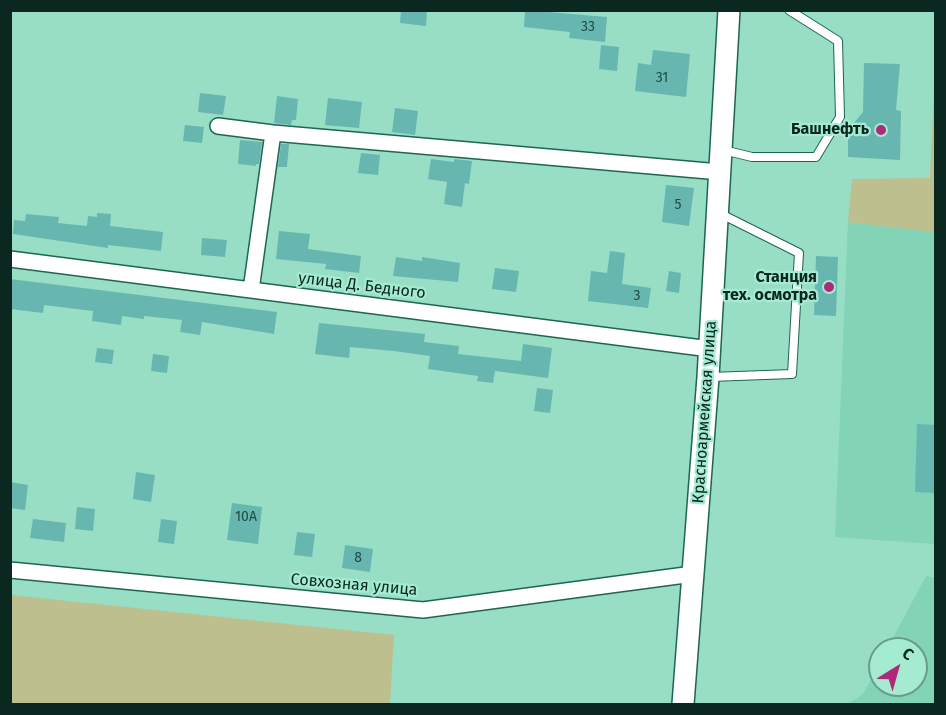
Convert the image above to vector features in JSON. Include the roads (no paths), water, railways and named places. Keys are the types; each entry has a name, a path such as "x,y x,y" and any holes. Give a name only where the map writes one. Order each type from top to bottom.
{"main road":[{"name":"Красноармейская улица","path":"683,705 710,349 729,10"}],"street":[{"path":"219,126 273,133 720,172"},
{"path":"251,290 273,133"},
{"name":"улица Д. Бедного","path":"10,259 710,349"},
{"name":"Совхозная улица","path":"10,570 423,610 693,574"}],"lane":[{"path":"721,150 752,156 816,156 840,117 838,41 789,10"},
{"path":"708,377 792,374 799,253 718,212"}],"place":[{"name":"Башнефть","path":"881,130"},
{"name":"Станция тех. осмотра","path":"829,287"}]}
